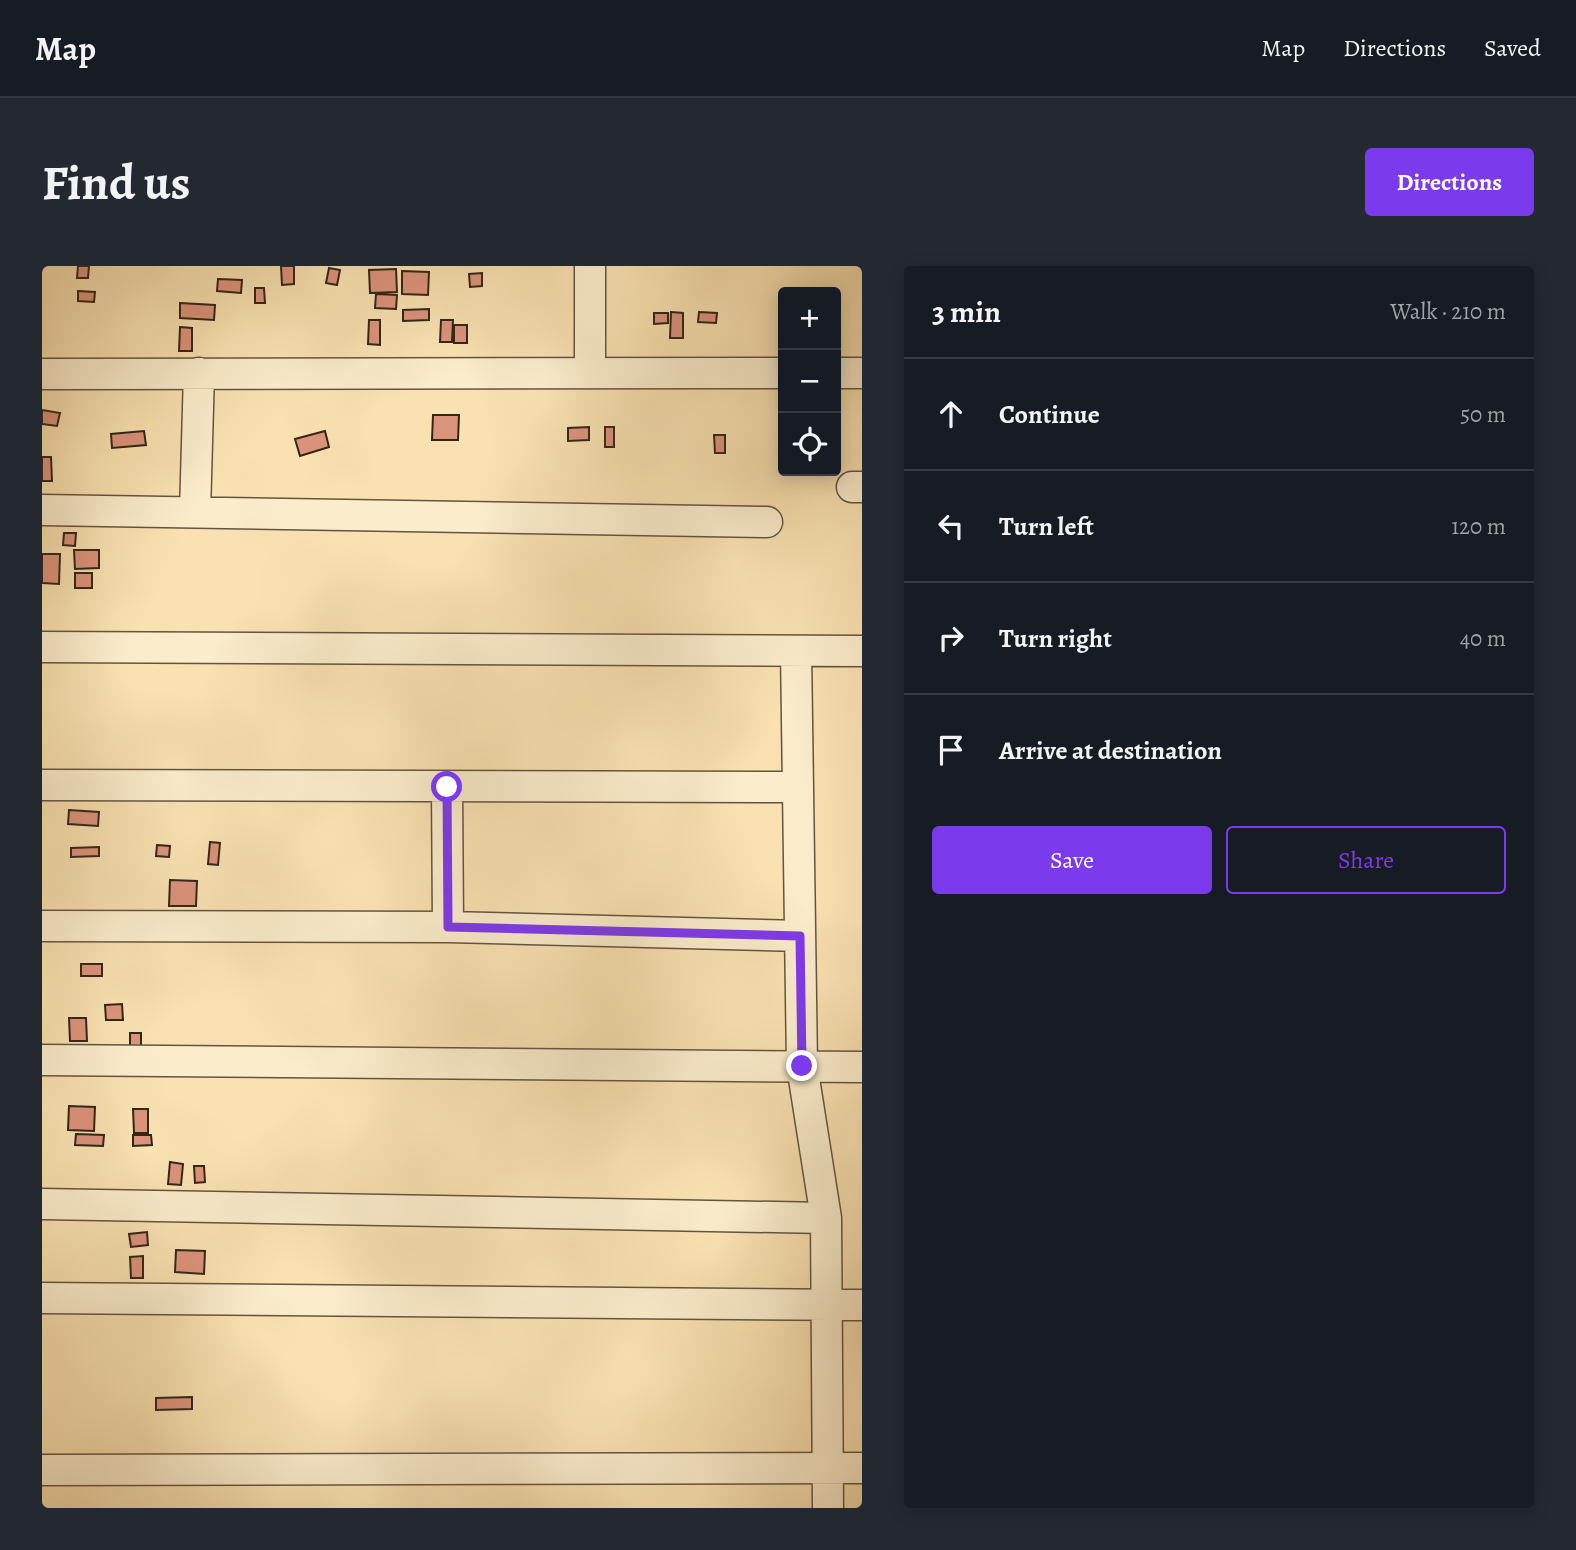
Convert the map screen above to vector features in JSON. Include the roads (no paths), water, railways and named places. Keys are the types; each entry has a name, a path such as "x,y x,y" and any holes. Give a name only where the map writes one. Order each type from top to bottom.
{"street":[{"path":"590,266 590,373"},
{"path":"195,512 199,373"},
{"path":"42,374 778,373"},
{"path":"841,373 862,373"},
{"path":"42,510 767,522"},
{"path":"42,647 862,651"},
{"path":"796,651 802,1066 826,1218 828,1508"},
{"path":"42,785 798,787"},
{"path":"447,787 448,927"},
{"path":"42,926 448,927 800,936"},
{"path":"42,1060 862,1066"},
{"path":"42,1204 826,1218"},
{"path":"42,1298 862,1305"},
{"path":"42,1470 862,1468"}]}
